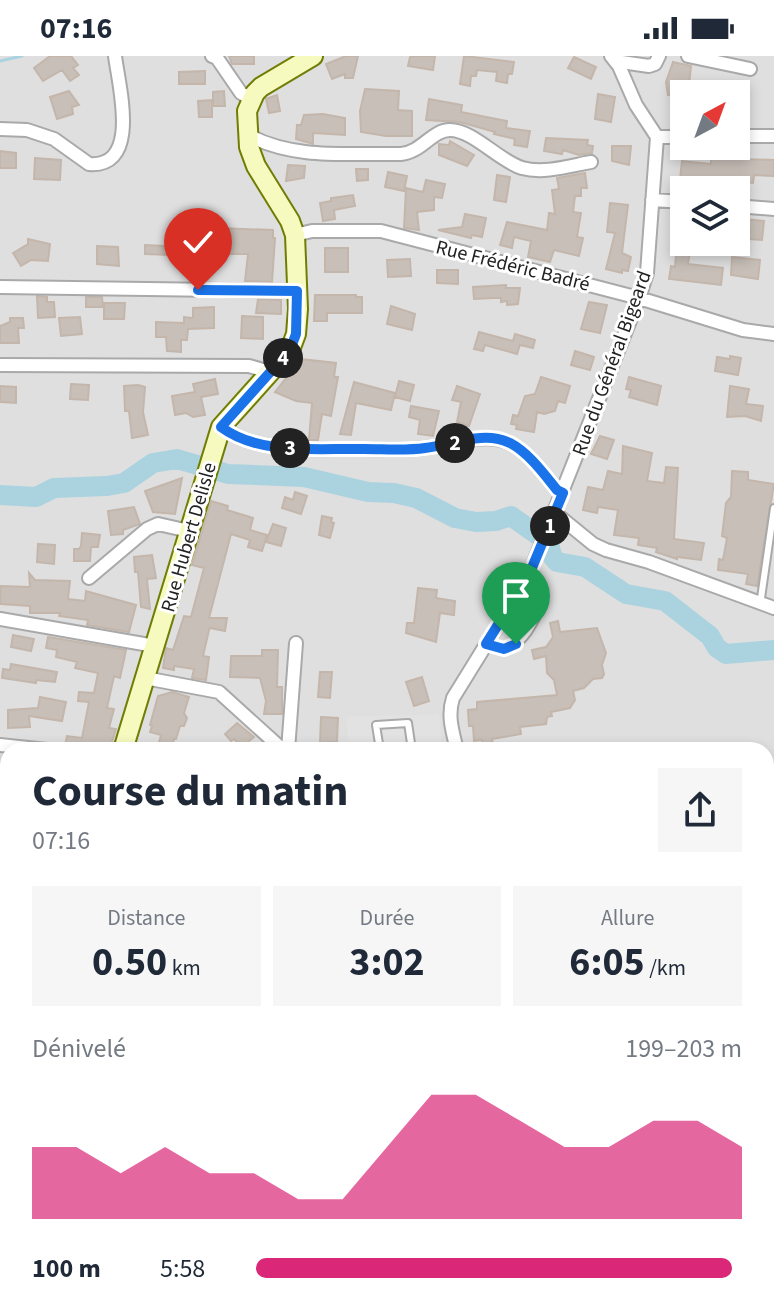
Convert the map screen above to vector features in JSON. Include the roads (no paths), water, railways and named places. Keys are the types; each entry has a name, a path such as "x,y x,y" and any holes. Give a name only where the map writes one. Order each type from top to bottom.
{"main road":[{"path":"251,99 261,87 313,56"},
{"name":"Rue Hubert Delisle","path":"128,742 219,432 290,350 296,334 295,235 290,221 251,157 247,111 251,99"}],"street":[{"path":"0,129 27,130 54,139 89,164 110,160 122,144 115,56"},
{"path":"212,56 217,58 241,93 251,99"},
{"path":"613,58 649,66 655,64 659,56"},
{"path":"688,56 750,69"},
{"path":"613,58 636,105 657,137 670,137"},
{"path":"248,135 279,149 303,153 401,154 415,152 436,135 450,130 460,131 508,162 527,169 545,170 591,162"},
{"path":"750,136 774,136"},
{"name":"Rue du Général Bigeard","path":"455,742 450,724 450,706 529,575 639,298 647,273 657,137"},
{"path":"652,200 670,201"},
{"path":"750,207 774,209"},
{"name":"Rue Frédéric Badré","path":"295,235 312,231 381,231 639,298 743,330 774,334"},
{"path":"0,287 297,291"},
{"path":"0,365 249,366 269,375"},
{"path":"219,432 286,448 420,449 476,438 493,438 509,443 524,453 563,493"},
{"path":"555,513 593,544 606,550 649,562 774,608"},
{"path":"89,578 147,529 158,524 189,531"},
{"path":"0,619 155,646"},
{"path":"286,742 296,643"},
{"path":"145,678 219,692 276,742"}],"lane":[{"path":"760,605 774,508"},
{"path":"486,644 504,649 523,639 543,606"},
{"path":"379,742 376,725 408,723 411,742"}],"waterway":[{"path":"0,61 22,56"},
{"path":"0,495 36,497 54,488 124,483 153,463 177,459 228,474 304,477 368,492 394,493 416,498 455,518 476,522 511,516 549,543 557,562 585,567 626,594 665,601 710,636 717,648 726,654 774,650"}]}
